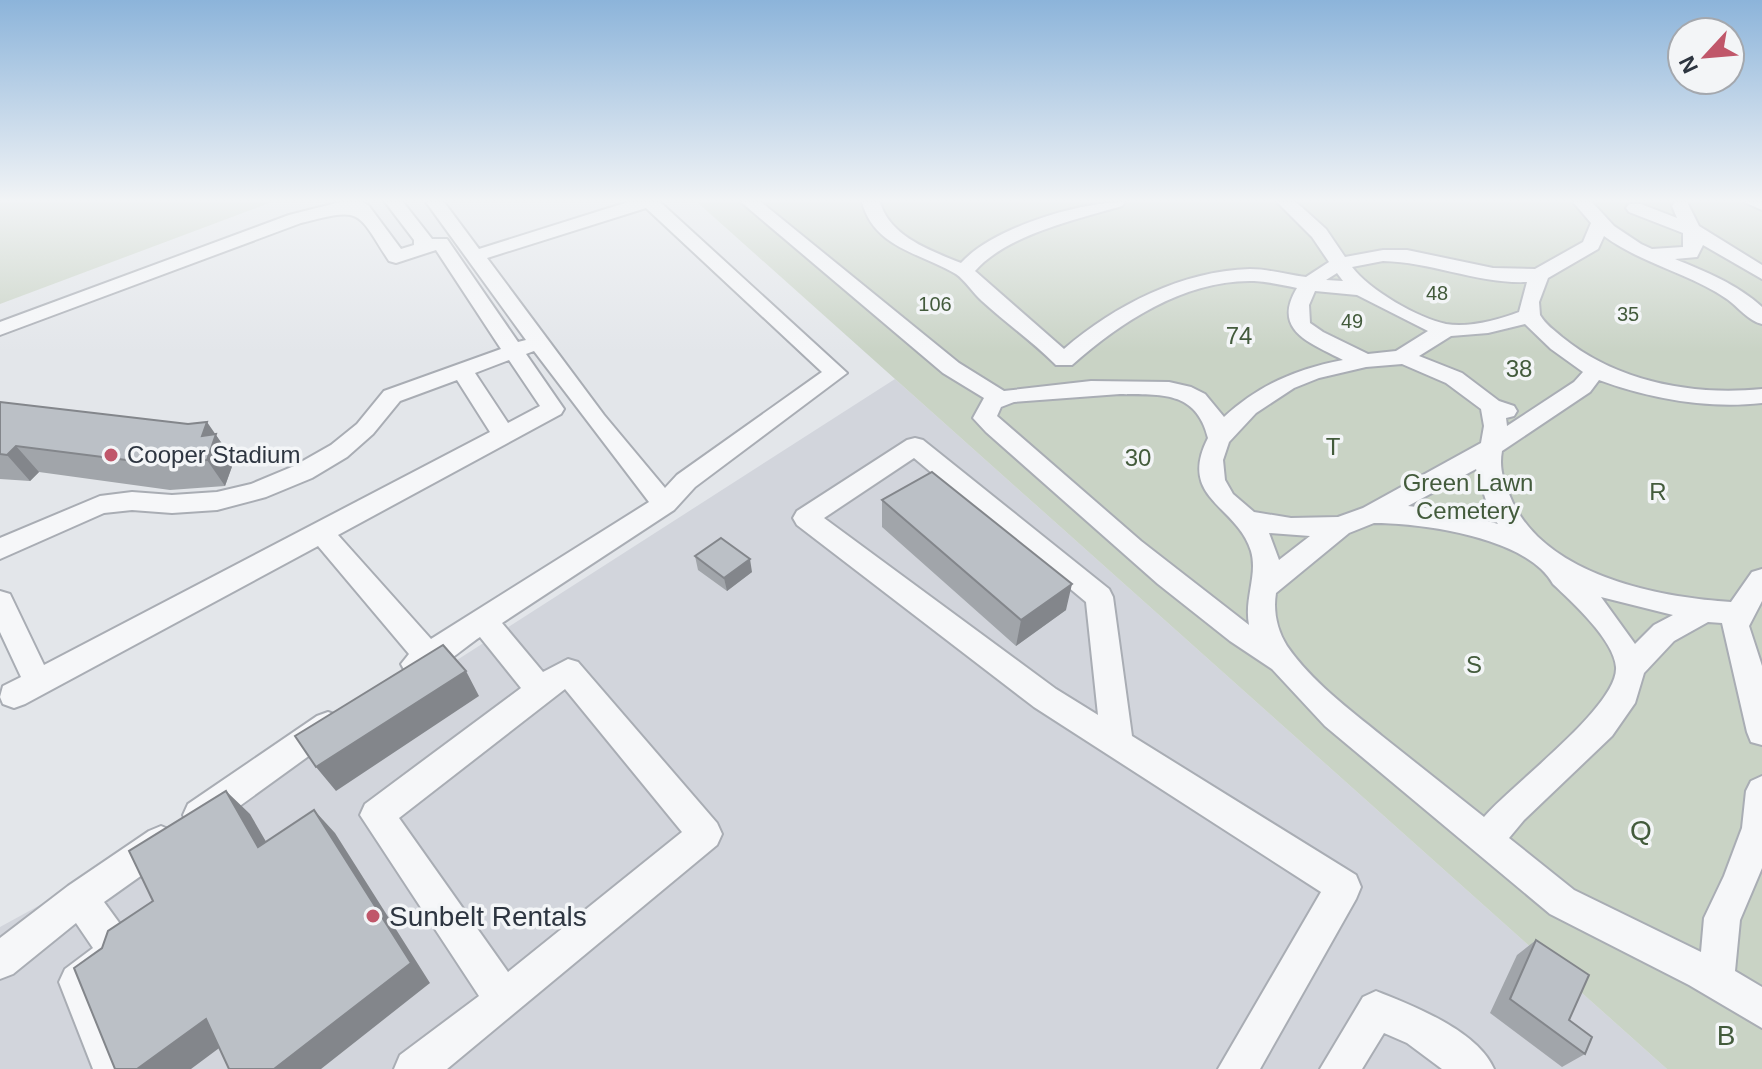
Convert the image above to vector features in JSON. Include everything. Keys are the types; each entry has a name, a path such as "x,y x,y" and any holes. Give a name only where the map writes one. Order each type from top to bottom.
{"street":[{"path":"0,329 33,307 182,252"},
{"path":"392,252 396,257 412,252"},
{"path":"0,602 26,688 553,409 512,352 448,252"},
{"path":"465,252 475,256 596,420 665,504"},
{"path":"475,256 488,252"},
{"path":"389,683 665,504 686,481 836,373 703,252"},
{"path":"814,252 951,368 1000,398"},
{"path":"923,252 964,271 991,300 1034,331 1064,360 1082,388"},
{"path":"964,271 986,252"},
{"path":"1332,252 1351,279 1364,291 1401,312 1446,331"},
{"path":"1364,361 1307,331 1299,321 1299,305 1308,284 1341,264 1409,254 1500,276 1539,275 1578,252"},
{"path":"1645,252 1714,282"},
{"path":"1664,252 1709,254 1753,268"},
{"path":"1727,252 1753,268"},
{"path":"1690,253 1694,269 1738,297 1762,318"},
{"path":"1064,360 1103,328 1150,303 1197,285 1252,275 1364,291"},
{"path":"1539,275 1529,315 1551,338 1596,370 1659,389 1737,399 1762,408"},
{"path":"0,311 33,307"},
{"path":"1529,315 1498,325 1446,331 1404,357 1364,361 1314,373 1275,388 1252,402 1220,438 1211,457 1216,486 1223,500 1246,520 1267,559 1268,574 1260,607 1264,627 1275,652 1336,717 1562,902 1716,980 1762,1009"},
{"path":"0,549 100,505 132,501 172,504 217,501 257,491 303,472 339,451 365,429 392,396 539,342"},
{"path":"1404,357 1454,378 1491,406 1540,415"},
{"path":"462,370 504,435"},
{"path":"1263,588 1340,526 1372,514 1492,447 1582,387 1596,370"},
{"path":"1220,438 1217,423 1209,410 1184,392 1167,387 1082,388 1000,398 986,411 985,418 1210,611 1284,664"},
{"path":"1737,399 1762,396"},
{"path":"1491,406 1498,428 1486,459 1496,500 1535,554 1596,610 1627,653 1631,668"},
{"path":"1117,743 1099,597 915,446 806,518 1045,698 1344,887 1238,1069"},
{"path":"1372,514 1451,519 1501,534 1599,587 1704,611"},
{"path":"1246,520 1291,527 1340,526"},
{"path":"321,532 428,656"},
{"path":"1487,839 1512,809 1601,727 1624,694 1631,668 1664,633 1704,611 1755,594"},
{"path":"1755,594 1735,626 1749,671 1762,732"},
{"path":"483,621 540,690"},
{"path":"414,1069 504,999 705,834 568,671 377,815 504,999"},
{"path":"0,961 80,898 351,710"},
{"path":"1716,980 1722,918 1739,884 1759,828 1762,791"},
{"path":"80,898 118,952 78,982 113,1069"},
{"path":"1340,1069 1376,1010 1421,1029 1474,1069"}],"shaded area":[{"path":"895,379 1667,1069 0,1069 0,927 284,771"}],"green space":[{"path":"0,252 139,252 0,304"},
{"name":"Green Lawn Cemetery","path":"753,252 1762,252 1762,1069 1667,1069"}],"building":[{"path":"0,402 188,424 207,422 202,436 216,434 207,460 150,463 16,446 7,455 0,454"},
{"path":"932,472 1072,584 1021,620 882,500"},
{"path":"721,538 750,559 724,578 695,556"},
{"path":"443,645 466,671 316,767 295,736"},
{"path":"226,791 258,847 314,810 411,963 274,1069 229,1069 206,1019 137,1069 115,1069 74,968 102,948 108,931 153,901 129,851"},
{"path":"1536,940 1589,975 1569,1020 1592,1037 1585,1054 1510,999"}],"place":[{"name":"Cooper Stadium","path":"111,455"},
{"name":"Sunbelt Rentals","path":"373,916"}],"park label":[{"name":"48","path":"1437,293"},
{"name":"106","path":"935,304"},
{"name":"35","path":"1628,314"},
{"name":"49","path":"1352,321"},
{"name":"74","path":"1239,336"},
{"name":"38","path":"1519,369"},
{"name":"T","path":"1333,447"},
{"name":"30","path":"1138,458"},
{"name":"R","path":"1658,492"},
{"name":"S","path":"1474,665"},
{"name":"Q","path":"1641,830"},
{"name":"B","path":"1726,1035"}]}
